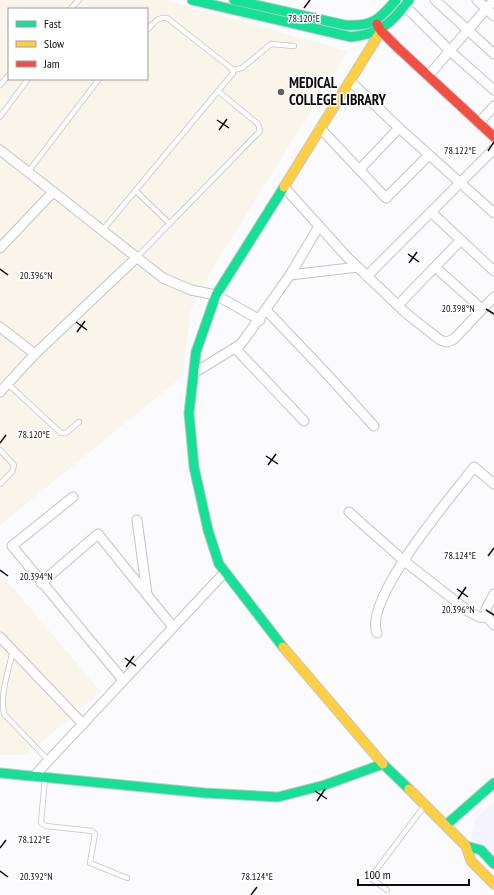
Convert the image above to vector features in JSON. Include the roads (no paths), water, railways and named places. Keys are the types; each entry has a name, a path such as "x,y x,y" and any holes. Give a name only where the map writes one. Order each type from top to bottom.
{"main road":[{"path":"192,0 351,37 363,36 381,31"},
{"path":"234,0 345,25 361,27 376,22 396,0"},
{"path":"407,3 381,31 216,295 196,352 189,413 194,467 208,530 219,564 288,653 383,764 466,846 471,861 494,884"},
{"path":"376,22 381,31 494,137"},
{"path":"0,773 35,775 205,793 278,797 325,785 383,764"},
{"path":"446,825 494,783"},
{"path":"466,846 480,850 494,864"}],"street":[{"path":"435,0 494,54"},
{"path":"477,0 494,16"},
{"path":"428,76 494,0"},
{"path":"407,3 450,51 494,90"},
{"path":"350,81 399,128 494,213"},
{"path":"479,123 494,106"},
{"path":"320,128 386,198 429,155"},
{"path":"359,170 399,128"},
{"path":"367,276 494,149"},
{"path":"0,150 163,278 191,290 216,295 260,320"},
{"path":"284,187 367,276 398,305 440,340 447,342 454,339 494,297"},
{"path":"0,248 53,192"},
{"path":"431,212 494,271"},
{"path":"194,373 241,344 260,320 290,275 319,226"},
{"path":"398,305 461,240"},
{"path":"0,392 35,354 136,258"},
{"path":"290,275 358,267"},
{"path":"436,267 482,309"},
{"path":"266,310 374,426"},
{"path":"0,327 35,354"},
{"path":"235,348 304,421"},
{"path":"377,633 374,627 380,603 404,560 474,467 494,484"},
{"path":"73,497 12,546 123,680"},
{"path":"348,512 404,560 468,611 491,621"},
{"path":"137,520 147,595"},
{"path":"42,583 98,534 173,627"},
{"path":"35,775 225,572"},
{"path":"491,621 486,608 494,594"},
{"path":"0,637 83,724"}],"lane":[{"path":"71,8 78,0"},
{"path":"148,29 158,19 162,17 167,18 233,70"},
{"path":"233,70 242,68 271,44 294,46"},
{"path":"102,231 218,91 233,70"},
{"path":"0,85 8,76"},
{"path":"0,117 27,80"},
{"path":"28,172 98,80"},
{"path":"136,258 260,130 258,124 218,91"},
{"path":"136,190 170,224"},
{"path":"8,384 61,433 66,433 79,422"},
{"path":"0,450 14,465 12,472 0,484"},
{"path":"14,651 0,697 0,707 4,714 48,761"},
{"path":"46,777 41,823 46,826 92,831 95,834 90,863 127,878"},
{"path":"388,890 371,877 425,806"}],"place":[{"name":"MEDICAL COLLEGE LIBRARY","path":"281,92"}]}
